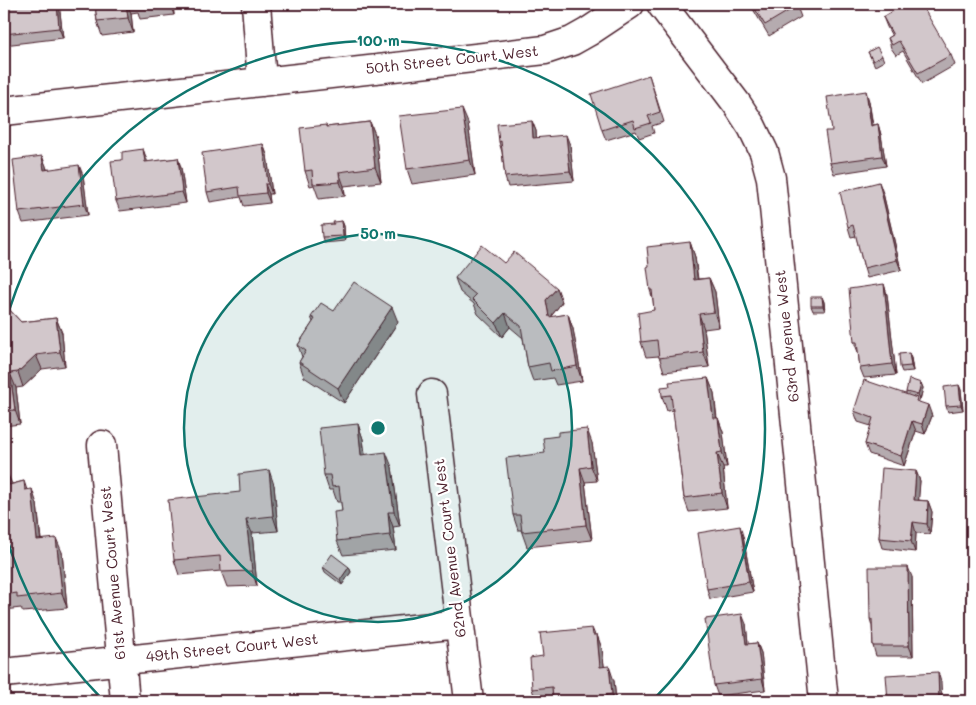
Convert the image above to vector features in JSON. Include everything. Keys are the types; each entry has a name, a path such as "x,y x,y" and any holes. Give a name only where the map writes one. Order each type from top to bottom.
{"street":[{"path":"256,4 262,82"},
{"name":"50th Street Court West","path":"4,111 545,50 572,41 630,4"},
{"name":"63rd Avenue West","path":"662,4 752,127 764,152 771,178 824,701"},
{"name":"62nd Avenue Court West","path":"432,394 469,701"},
{"name":"61st Avenue Court West","path":"102,445 125,701"},
{"name":"49th Street Court West","path":"4,673 459,624"}],"building":[{"path":"4,4 57,4 59,28 4,34"},
{"path":"95,4 126,4 128,18 97,21"},
{"path":"752,4 796,4 797,6 765,25"},
{"path":"905,4 921,4 951,55 918,73 899,41 892,45 888,38 893,35 883,17"},
{"path":"877,47 882,56 873,61 868,52"},
{"path":"649,75 660,112 648,116 651,123 635,128 633,120 602,130 591,94"},
{"path":"866,91 871,126 878,124 882,156 830,163 825,131 832,131 827,97"},
{"path":"462,109 470,160 407,169 399,116"},
{"path":"532,121 533,138 566,135 570,171 505,177 497,124"},
{"path":"370,122 375,167 339,172 340,182 313,184 312,170 305,171 300,128"},
{"path":"263,144 268,184 265,184 266,193 240,196 239,187 207,192 202,153"},
{"path":"143,149 145,162 178,158 182,192 116,201 111,161 122,160 122,152"},
{"path":"42,156 44,170 79,165 84,204 19,212 13,160"},
{"path":"879,182 897,260 864,268 853,225 848,227 840,192"},
{"path":"342,221 343,236 322,237 321,225"},
{"path":"690,242 694,280 709,278 714,312 699,314 703,352 659,358 657,340 641,342 638,313 654,310 647,267 649,266 647,247"},
{"path":"482,245 504,263 514,252 557,288 546,300 549,317 568,314 577,366 551,371 549,363 528,367 521,326 505,313 496,323 472,299 476,295 455,278"},
{"path":"354,282 392,307 338,388 299,362 306,351 298,345 315,319 311,317 321,303 334,311"},
{"path":"884,284 892,364 860,368 857,342 854,342 849,289"},
{"path":"811,297 822,297 823,306 811,306"},
{"path":"4,304 21,322 56,318 60,352 36,355 18,372 10,373 15,410 4,411"},
{"path":"909,353 911,366 900,367 899,354"},
{"path":"708,378 713,418 718,418 722,452 717,453 722,493 684,498 671,395 662,396 661,387 670,386 669,382"},
{"path":"909,379 921,383 918,395 906,392"},
{"path":"864,380 917,398 916,401 928,405 922,424 912,421 901,456 865,444 873,418 854,411"},
{"path":"959,385 961,405 946,406 944,387"},
{"path":"358,424 361,455 386,452 394,512 388,512 390,535 337,541 334,512 342,511 339,486 332,487 330,475 324,475 319,428"},
{"path":"587,429 591,466 580,468 586,525 522,532 520,515 513,515 506,458 545,453 543,438 558,436 558,432"},
{"path":"882,468 916,471 914,500 928,501 927,524 913,522 911,541 879,538 880,522 878,522"},
{"path":"269,470 273,516 246,519 252,571 221,572 220,556 174,560 168,500 240,492 239,474"},
{"path":"4,475 8,475 9,485 24,481 25,490 32,489 37,540 56,538 62,593 17,598 17,593 4,595"},
{"path":"740,526 749,582 707,589 698,533"},
{"path":"332,554 349,567 340,580 323,567"},
{"path":"869,567 908,567 909,646 873,646 872,619 870,619"},
{"path":"742,614 746,644 757,643 762,679 714,685 705,619"},
{"path":"592,628 593,635 597,635 600,667 609,666 612,694 606,695 607,701 553,701 552,687 532,689 530,658 543,656 540,633"},
{"path":"938,672 939,701 888,701 886,675"},
{"path":"752,699 752,701 733,701"}]}
